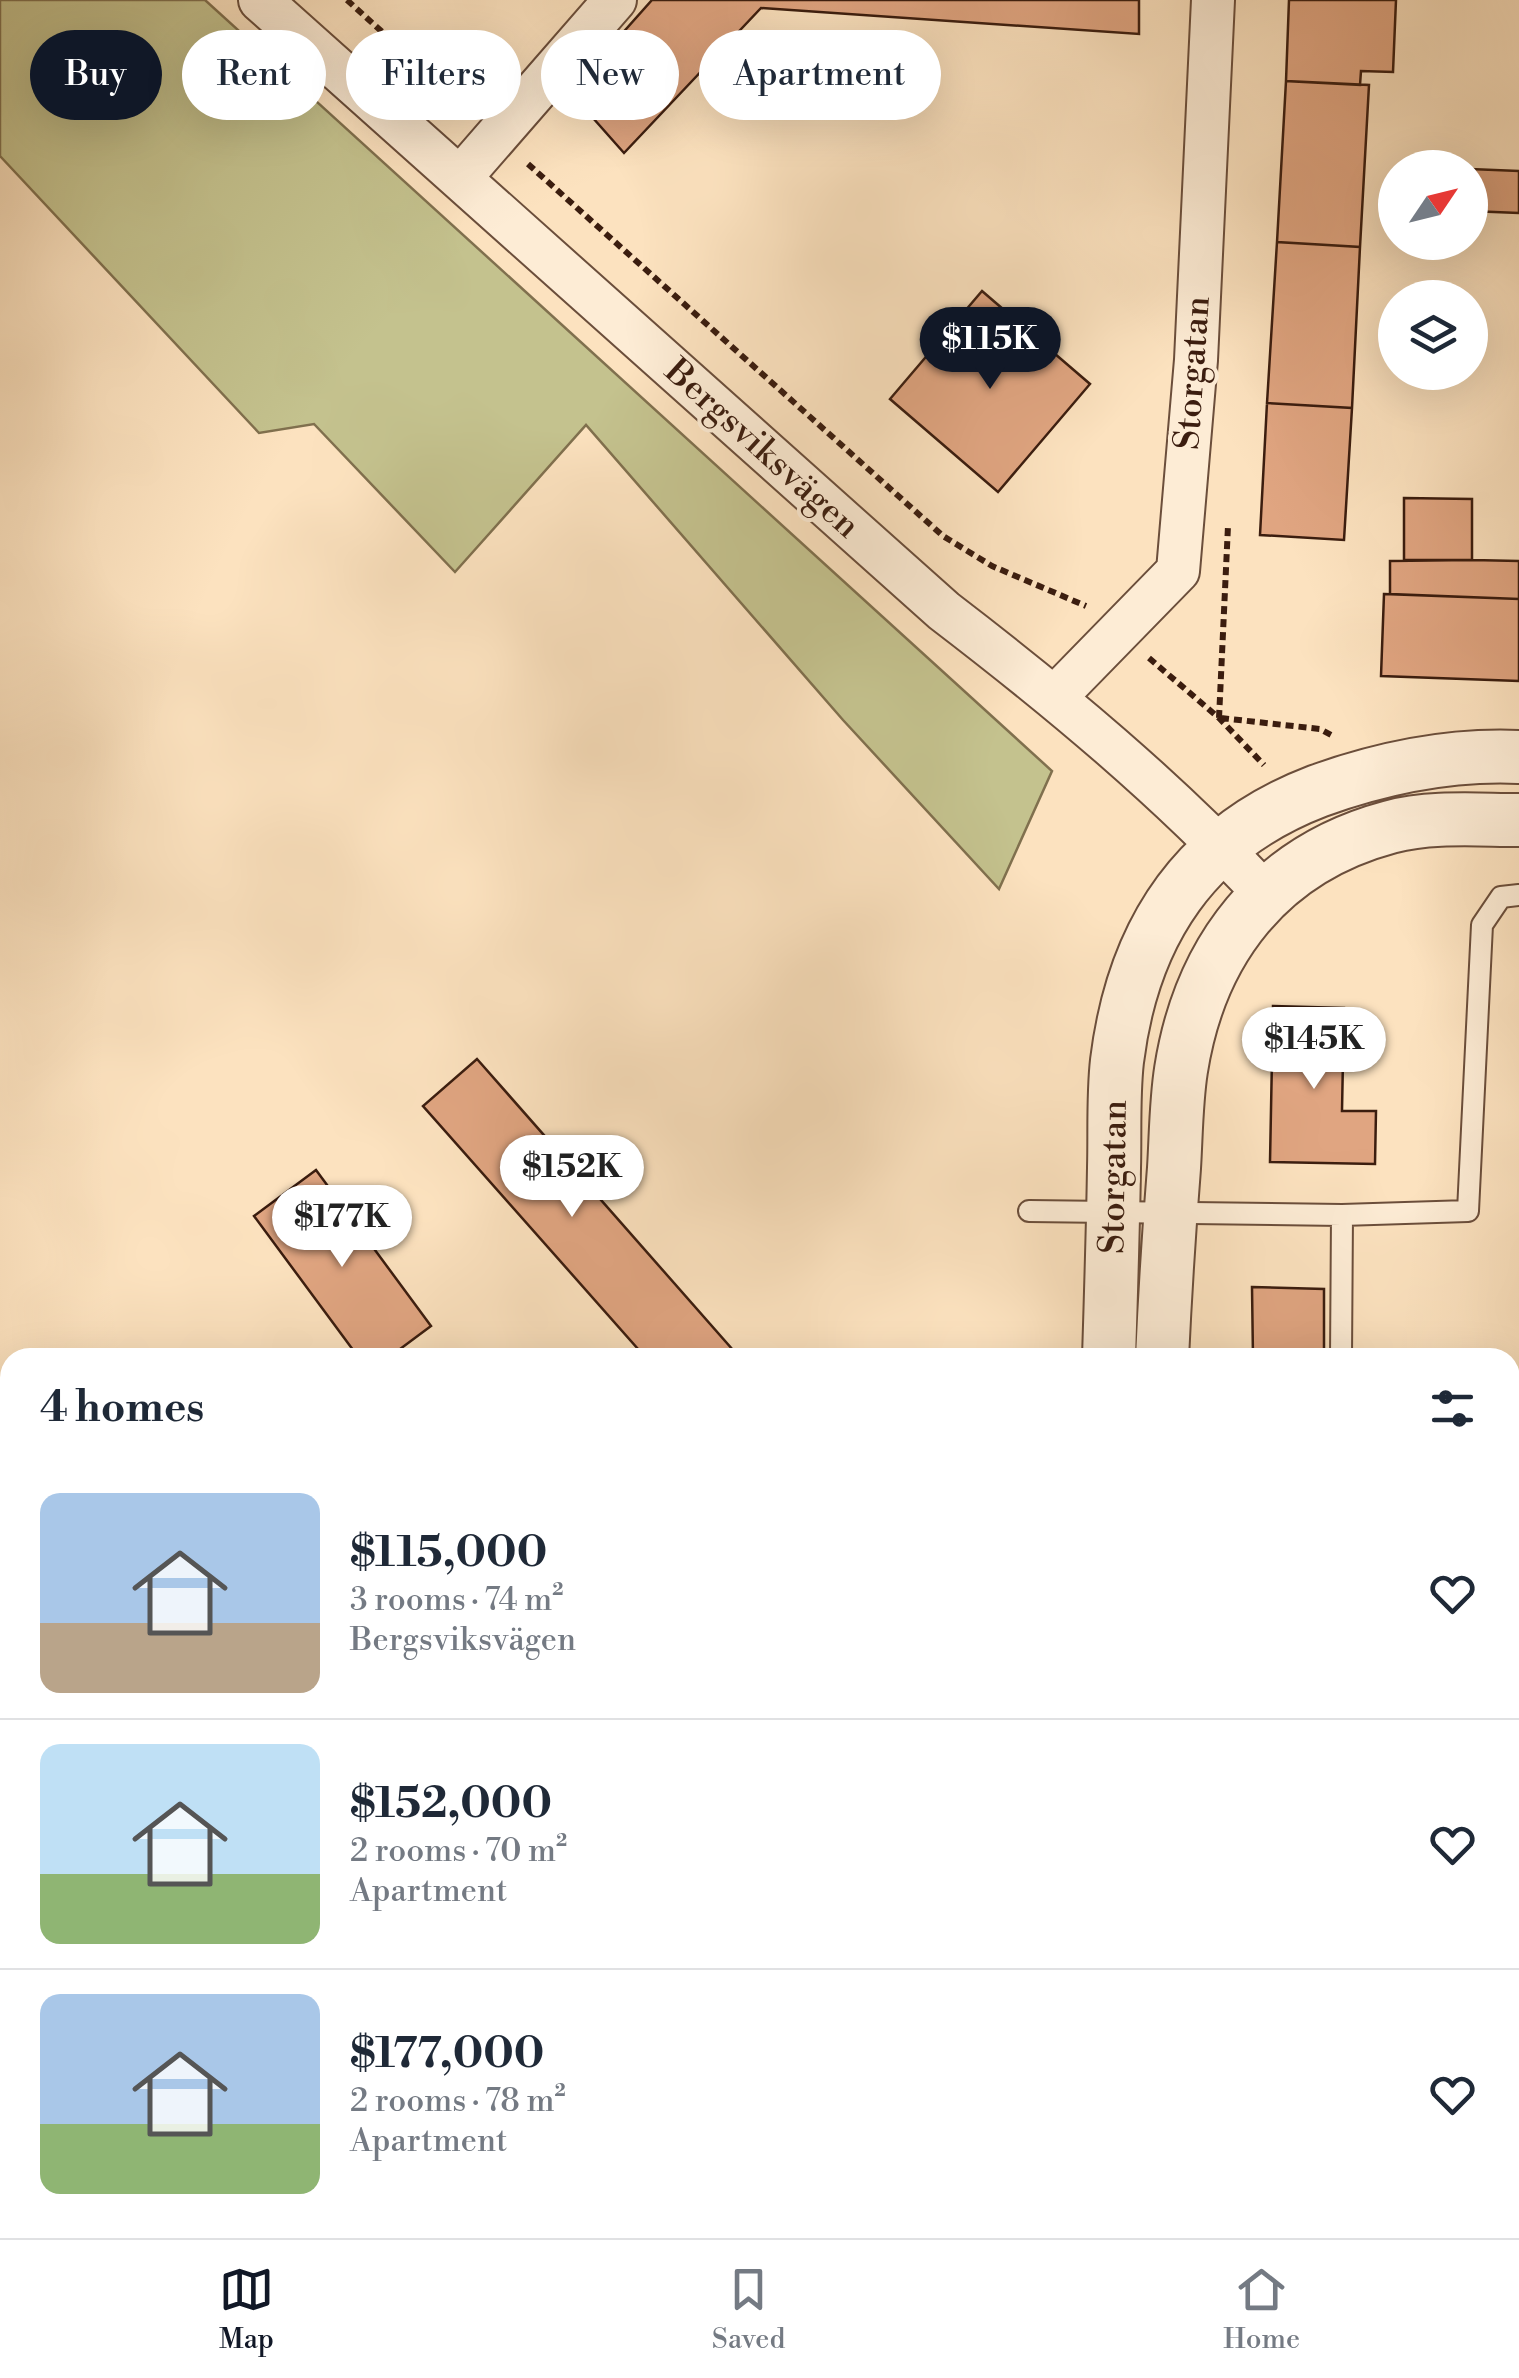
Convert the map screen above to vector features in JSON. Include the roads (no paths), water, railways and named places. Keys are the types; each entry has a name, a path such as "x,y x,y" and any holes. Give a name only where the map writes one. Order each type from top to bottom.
{"street":[{"name":"Bergsviksvägen","path":"260,0 301,14 460,178 944,611 1056,696 1172,798 1220,846 1259,902"},
{"path":"460,178 615,0"},
{"name":"Storgatan","path":"1056,696 1178,570 1196,360 1213,0"},
{"name":"Storgatan","path":"1109,1348 1117,1062 1133,984 1155,925 1184,884 1220,846 1264,814 1364,776 1435,761 1519,756"},
{"name":"Storgatan","path":"1163,1348 1181,1071 1192,1018 1222,948 1259,902 1316,858 1354,839 1393,826 1426,821 1519,820"}],"lane":[{"path":"1029,1210 1113,1214 1468,1210 1482,925 1501,896 1519,894"},
{"path":"1341,1348 1342,1214"}]}
